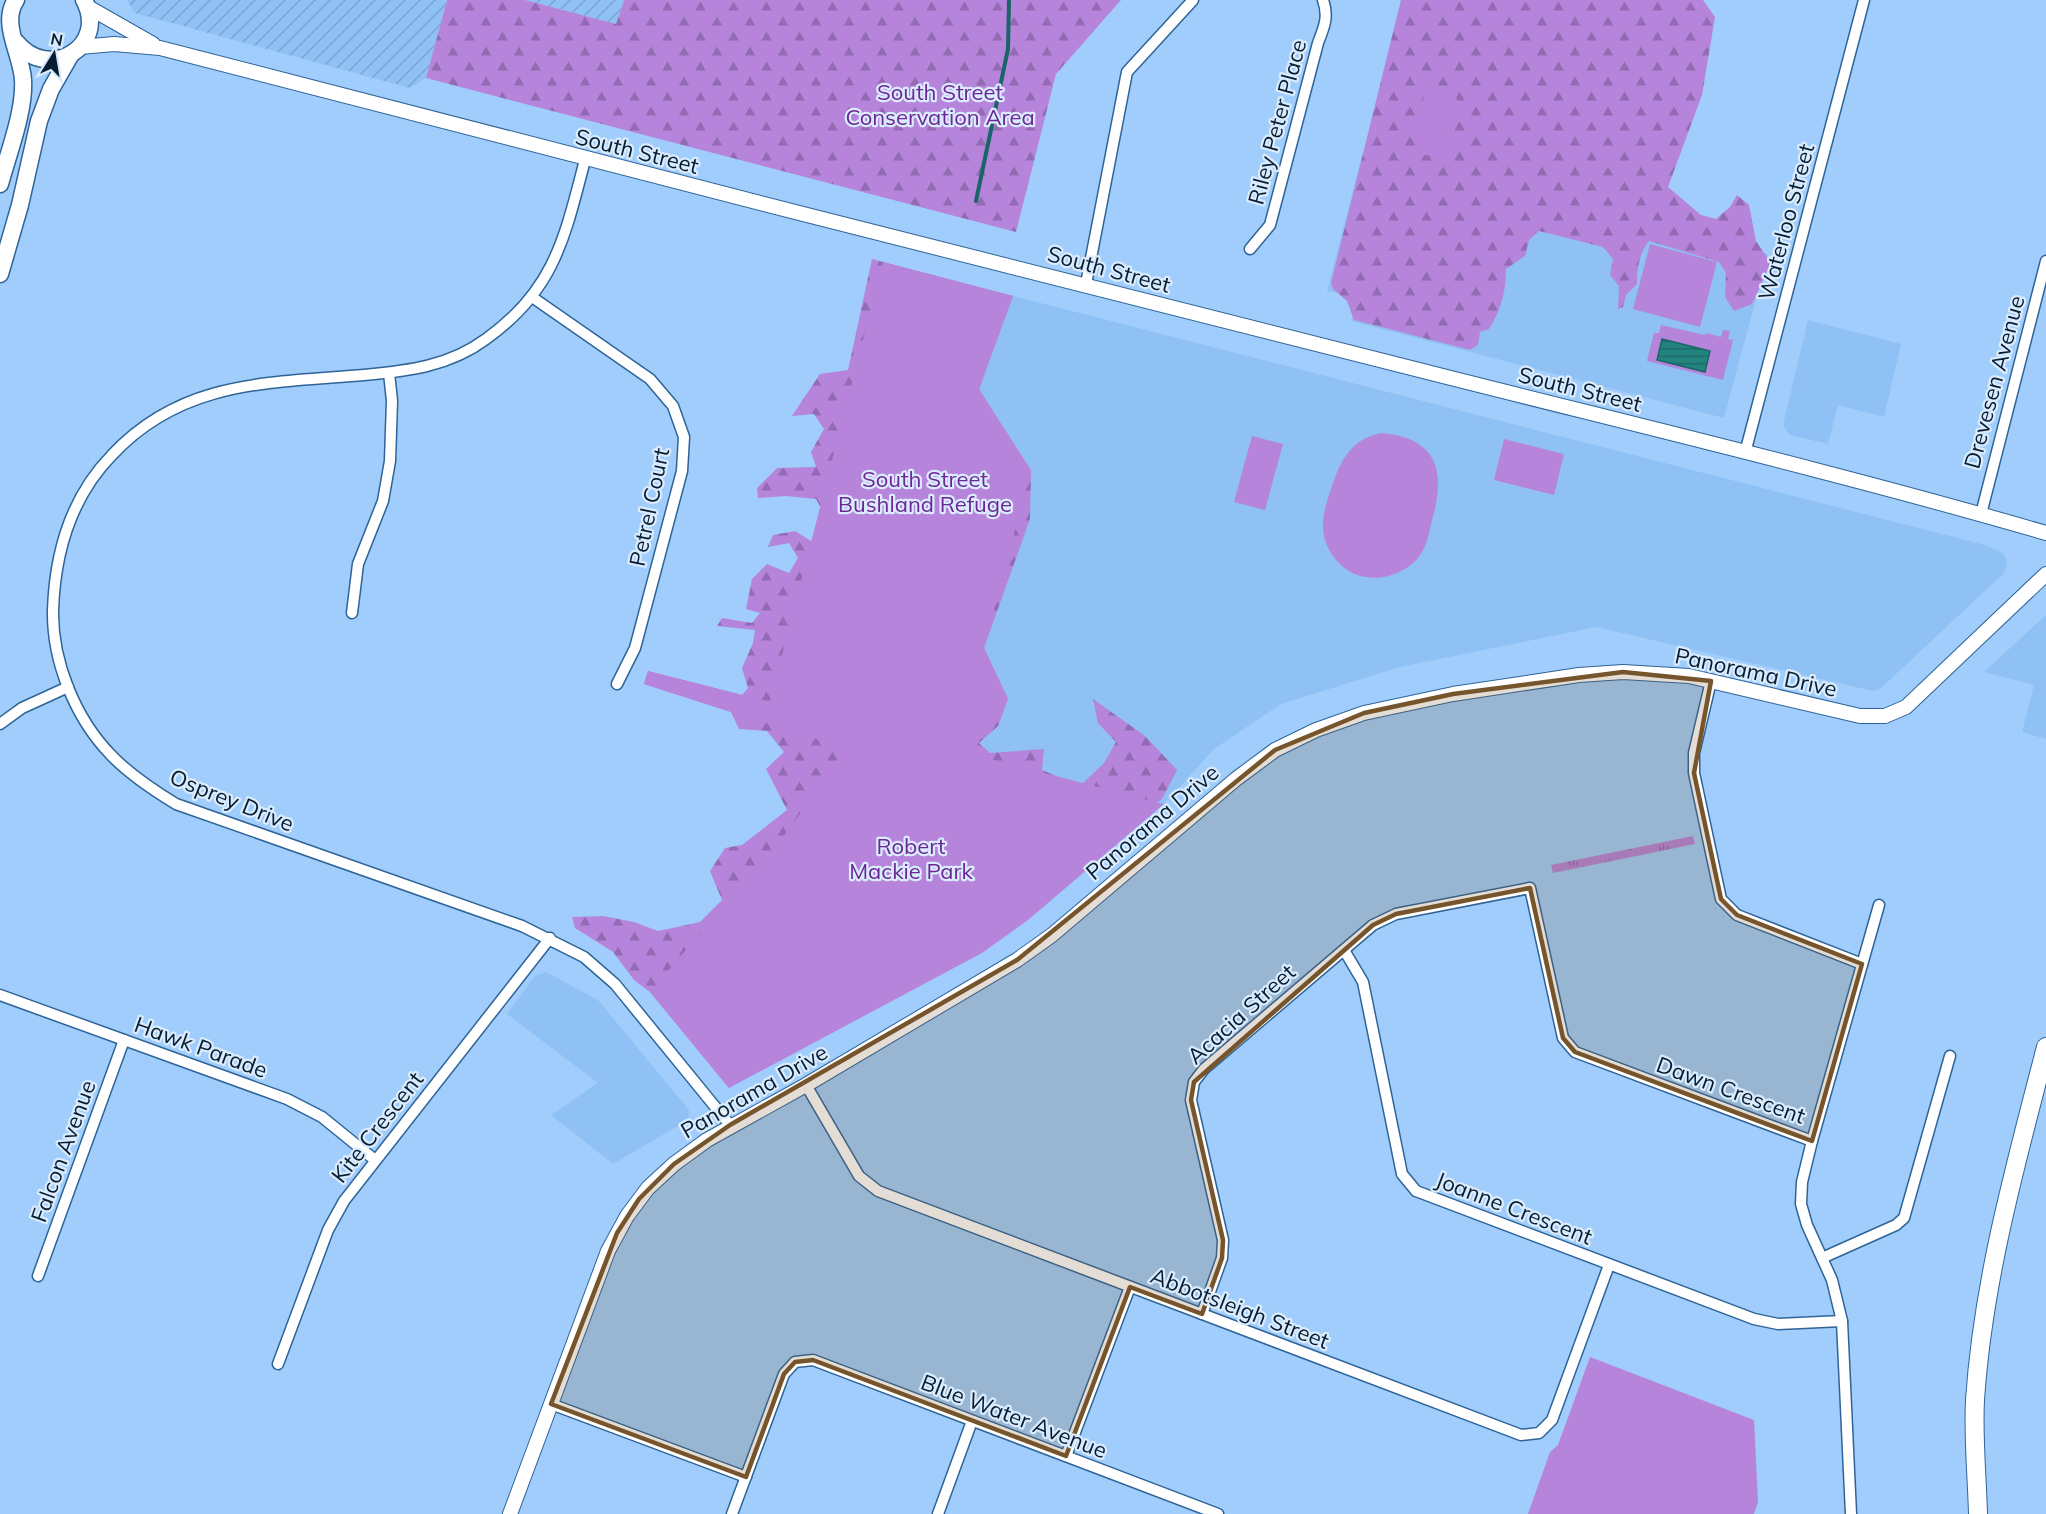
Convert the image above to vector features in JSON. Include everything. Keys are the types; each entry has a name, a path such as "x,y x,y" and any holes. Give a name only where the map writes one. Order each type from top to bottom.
{"highway":[{"path":"1978,1514 1975,1401 1985,1312 2006,1201 2046,1047"}],"main road":[{"path":"0,184 18,118 23,81 9,33 9,20 16,0"},
{"path":"0,273 20,206 39,121 51,89 87,35 90,21 86,4"},
{"path":"9,33 33,57 44,60 58,60 76,51"}],"street":[{"path":"1086,284 1127,72 1193,0"},
{"name":"Riley Peter Place","path":"1250,249 1270,225 1318,43 1326,21 1327,12 1323,0"},
{"name":"Waterloo Street","path":"1745,453 1864,0"},
{"name":"South Street","path":"86,4 160,48"},
{"name":"South Street","path":"76,51 114,44 160,48 585,159 1086,284 1745,453 2046,533"},
{"name":"Osprey Drive","path":"585,159 565,238 551,268 532,297 511,319 485,340 453,359 419,369 230,388 197,397 161,413 128,438 98,470 77,504 62,542 54,580 53,621 59,658 68,687 88,724 110,754 140,782 176,804 550,938 584,957 615,984 730,1125"},
{"name":"Drevesen Avenue","path":"1981,514 2046,261"},
{"name":"Petrel Court","path":"532,297 650,379 673,406 684,437 682,471 635,648 617,684"},
{"path":"352,614 358,564 383,501 390,461 392,401 389,373"},
{"name":"Panorama Drive","path":"510,1514 608,1251 627,1216 648,1188 674,1164 730,1125 806,1085 1017,960 1052,935 1236,779 1275,750 1316,730 1364,713 1453,694 1579,675 1668,673 1712,681 1860,716 1885,716 1898,713 2046,574"},
{"path":"1712,681 1694,753 1694,773 1721,899 1737,915 1862,964"},
{"path":"0,724 22,708 68,687"},
{"name":"Acacia Street","path":"1202,1314 1222,1258 1223,1240 1191,1100 1194,1082 1204,1069 1374,925 1396,914 1530,888"},
{"name":"Dawn Crescent","path":"1530,888 1563,1038 1575,1052 1812,1141 1802,1182 1801,1204 1832,1280 1842,1321 1851,1514"},
{"path":"1812,1141 1879,905"},
{"name":"Kite Crescent","path":"278,1364 327,1230 344,1201 550,938"},
{"name":"Joanne Crescent","path":"1344,950 1363,982 1402,1174 1416,1191 1754,1319 1778,1324 1842,1321"},
{"name":"Hawk Parade","path":"0,995 287,1099 322,1117 375,1160"},
{"name":"Falcon Avenue","path":"38,1276 124,1040"},
{"path":"1822,1258 1896,1225 1904,1218 1950,1056"},
{"name":"Abbotsleigh Street","path":"806,1085 859,1176 868,1185 1521,1435 1539,1433 1552,1420 1609,1265"},
{"path":"1066,1456 1130,1287"},
{"name":"Blue Water Avenue","path":"746,1477 784,1374 795,1362 813,1360 1218,1514"},
{"path":"551,1404 746,1477 732,1514"},
{"path":"938,1514 972,1421"},
{"path":"1182,1514 1185,1501"}],"highlighted area":[{"path":"1623,672 1711,681 1694,773 1721,899 1737,915 1862,964 1812,1141 1575,1052 1563,1038 1530,888 1396,914 1373,925 1194,1082 1191,1100 1223,1240 1222,1258 1202,1314 1130,1287 1066,1456 813,1360 795,1362 784,1374 746,1477 551,1404 617,1233 639,1199 674,1164 730,1125 1017,960 1275,750 1364,713 1453,694"}],"shaded area":[{"path":"127,0 447,0 426,78 410,88 135,13"},
{"path":"525,0 624,0 616,24"},
{"path":"1363,151 1768,254 1724,418 1351,321 1357,298 1327,291"},
{"path":"1013,296 1985,545 2004,554 2007,563 2004,573 1880,689 1873,691 1596,627 1400,667 1281,704 1214,749 1164,804 971,754 1008,699 984,648 1031,470 979,389"},
{"path":"1808,320 1901,344 1884,417 1838,405 1828,444 1790,435 1783,425"},
{"path":"1662,339 1710,351 1705,372 1657,360"},
{"path":"2046,615 2046,739 2022,732 2034,685 1984,672"},
{"path":"546,972 598,1000 689,1110 688,1120 613,1164 551,1115 598,1083 507,1014 535,976"}],"green space":[{"name":"South Street Conservation Area","path":"447,0 525,0 616,24 624,0 1121,0 1056,74 1016,232 426,78"},
{"path":"1401,0 1703,0 1715,17 1702,95 1668,187 1701,215 1716,219 1730,207 1737,195 1749,205 1756,241 1771,263 1752,304 1734,311 1725,297 1726,273 1719,262 1649,241 1639,261 1637,284 1626,295 1623,307 1618,309 1619,286 1610,275 1613,259 1603,247 1539,231 1529,240 1525,256 1506,269 1504,293 1497,315 1489,329 1480,332 1478,345 1470,350 1354,320 1347,301 1333,289 1331,283"},
{"path":"1427,91 1455,95 1457,100 1448,153 1441,158 1421,154 1416,148 1424,94"},
{"path":"1650,244 1717,262 1700,327 1633,309"},
{"path":"872,259 1013,296 979,389 1013,446 1031,470 1030,519 984,648 1008,699 998,726 979,743 990,753 1044,749 1042,770 1080,786 1104,763 1116,742 1098,723 1093,699 1145,736 1177,770 1162,799 729,1088 650,992 634,980 613,952 575,928 572,917 603,916 634,922 658,931 700,922 722,900 710,871 725,848 742,845 787,810 766,769 784,752 767,731 739,729 731,712 644,684 648,671 742,695 748,688 742,668 753,643 755,630 717,626 722,618 752,623 760,613 746,609 752,579 767,564 789,573 798,558 789,543 768,547 773,535 795,531 811,541 824,538 828,521 816,499 786,496 758,498 757,488 777,468 816,467 811,452 824,429 814,414 792,416 820,374 848,370"},
{"path":"883,262 1013,296 979,389 1031,470 984,648 1008,699 971,754 1164,804 1028,920 982,953 729,1088 650,992 785,834 847,749 644,684 648,671 770,702"},
{"path":"1661,325 1721,337 1723,330 1730,331 1728,339 1733,340 1723,380 1647,361 1654,333 1659,333"},
{"path":"1381,433 1400,436 1415,442 1426,450 1437,472 1438,486 1424,549 1410,566 1400,572 1378,578 1357,575 1338,562 1326,544 1323,526 1326,506 1339,467 1355,445"},
{"path":"1252,436 1283,444 1265,510 1234,502"},
{"path":"1504,439 1564,454 1554,495 1494,480"},
{"path":"1693,836 1695,844 1553,873 1551,865"},
{"path":"1590,1357 1754,1420 1758,1502 1754,1514 1528,1514 1550,1452 1558,1445"}],"waterway":[{"path":"976,201 1008,49 1009,0"}],"park label":[{"name":"South Street Bushland Refuge","path":"925,492"},
{"name":"Robert Mackie Park","path":"911,858"}]}
